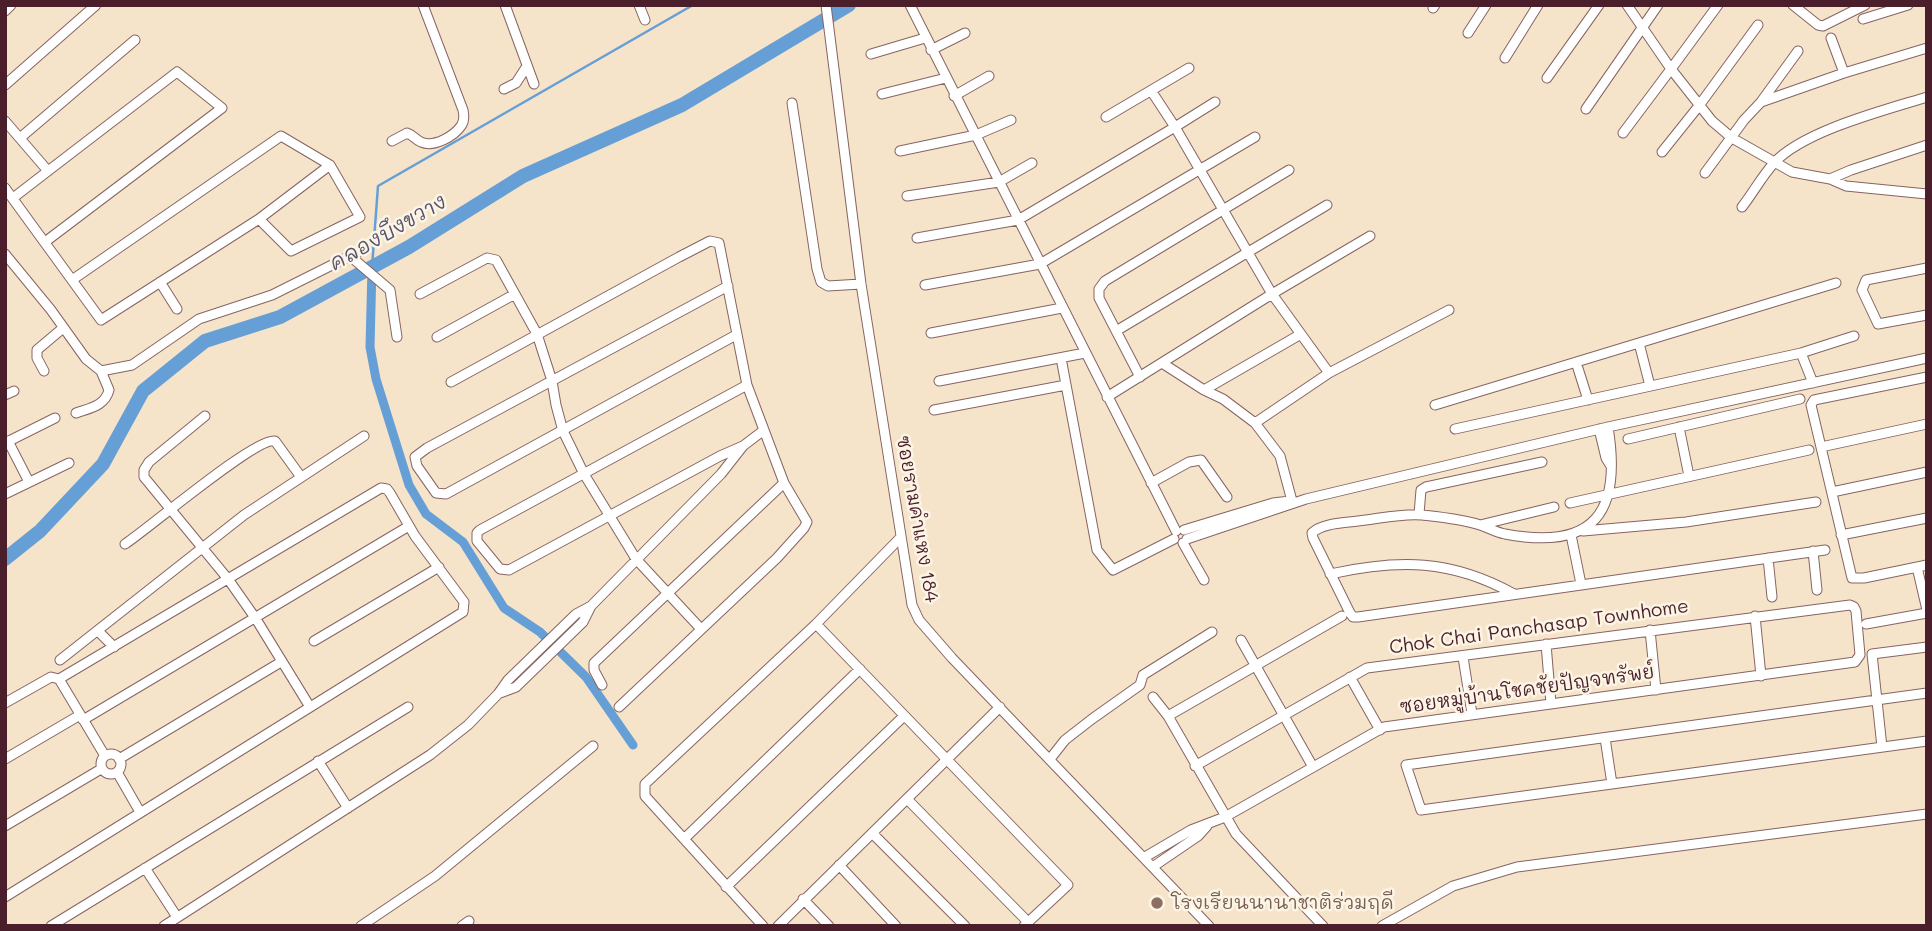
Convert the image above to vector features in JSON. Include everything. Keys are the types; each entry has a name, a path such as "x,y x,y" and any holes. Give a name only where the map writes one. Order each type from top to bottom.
{"street":[{"path":"5,11 11,5"},
{"path":"5,85 96,5"},
{"path":"392,141 407,133 421,142 435,143 449,137 461,127 464,120 463,110 423,5"},
{"path":"505,5 534,85"},
{"path":"639,5 645,20"},
{"name":"ซอยรามคำแหง 184","path":"826,5 861,284 912,605 919,620 951,658 1209,926"},
{"path":"910,5 1107,397 1204,580"},
{"path":"1468,33 1486,5"},
{"path":"1505,58 1538,5"},
{"path":"1547,78 1598,5"},
{"path":"1627,5 1698,107 1732,138 1799,175 1830,179 1858,188 1927,194"},
{"path":"1586,109 1658,5"},
{"path":"1623,132 1718,5"},
{"path":"1793,5 1823,26 1865,5"},
{"path":"1863,19 1908,5"},
{"path":"1662,152 1758,25"},
{"path":"931,50 965,33"},
{"path":"872,54 925,38"},
{"path":"1831,38 1844,73"},
{"path":"20,138 135,40"},
{"path":"1761,102 1927,48"},
{"path":"1705,173 1798,51"},
{"path":"504,89 516,83 527,66"},
{"path":"1106,117 1189,68"},
{"path":"13,198 177,72 222,108 45,242"},
{"path":"954,96 989,76"},
{"path":"882,94 946,78"},
{"path":"1152,92 1272,294 1329,373"},
{"path":"1742,207 1775,162 1801,141 1927,97"},
{"path":"917,238 1017,220 1215,102"},
{"path":"792,103 821,282 828,286 861,284"},
{"path":"900,151 976,135 1011,120"},
{"path":"5,121 48,171"},
{"path":"72,280 281,136 330,165 360,217 292,251 259,219"},
{"path":"925,285 1040,264 1255,137"},
{"path":"1830,179 1927,145"},
{"path":"908,196 999,182 1032,163"},
{"path":"5,188 101,320 259,219 330,165"},
{"path":"1140,377 1099,298 1099,289 1105,281 1289,170"},
{"path":"1116,331 1327,205"},
{"path":"1107,397 1370,236"},
{"path":"451,382 710,241 716,241 721,248 747,385 783,482 807,522 777,558 619,707"},
{"path":"101,371 132,365 199,319 272,295 366,248"},
{"path":"5,254 92,366 101,371 109,390 107,398 94,407 76,413"},
{"path":"351,256 390,290 397,337"},
{"path":"420,294 491,257 496,260 537,334 552,381 563,431 584,474 636,559 701,629"},
{"path":"1927,268 1866,280 1862,290 1878,324 1927,315"},
{"path":"160,282 177,309"},
{"path":"1435,405 1836,283"},
{"path":"728,286 427,448 418,454 415,461 436,492 442,495 736,335"},
{"path":"437,337 515,295"},
{"path":"931,334 1062,308"},
{"path":"1255,422 1329,373 1449,310"},
{"path":"44,371 37,358 37,350 63,328"},
{"path":"1204,390 1301,334"},
{"path":"1455,429 1801,353 1854,336"},
{"path":"1639,343 1650,386"},
{"path":"939,381 1085,353"},
{"path":"1801,353 1813,383"},
{"path":"1061,358 1097,550 1113,570 1181,537 1306,499 1603,428 1927,358"},
{"path":"1576,362 1588,400"},
{"path":"1162,363 1223,399 1255,422 1280,456 1292,501"},
{"path":"1867,624 1927,611 1922,566 1854,579 1849,573 1812,401 1927,377"},
{"path":"747,385 480,530 477,533 477,541 500,569 509,570 607,515 743,446 764,430"},
{"path":"934,410 1066,385"},
{"path":"1628,439 1800,399"},
{"path":"205,416 149,462 144,470 145,477 228,579 310,707"},
{"path":"29,482 7,442 55,418"},
{"path":"1821,447 1927,424"},
{"path":"1679,427 1689,476"},
{"path":"1583,531 1605,509 1610,494 1613,456 1603,428"},
{"path":"60,660 244,514 364,436"},
{"path":"125,544 227,466 270,440 275,441 301,477"},
{"path":"498,694 516,687 636,559 721,474 743,446"},
{"path":"1570,503 1810,450"},
{"path":"1151,482 1189,462 1201,460 1227,497"},
{"path":"1419,514 1419,495 1426,487 1542,462"},
{"path":"5,494 69,463"},
{"path":"1832,492 1927,472"},
{"path":"602,685 594,670 594,663 783,482"},
{"path":"5,703 51,677 60,679 381,488 390,493 409,527 464,602 463,612 5,897"},
{"path":"1236,519 1273,503 1306,499"},
{"path":"1816,502 1686,522 1583,531 1571,535 1520,536 1494,532 1480,525 1419,514 1337,524 1312,533 1353,617 1825,550"},
{"path":"1480,525 1554,507"},
{"path":"1841,535 1927,518"},
{"path":"5,759 256,619 409,527"},
{"path":"1571,535 1581,584"},
{"path":"763,926 645,796 645,784 816,624 901,537"},
{"path":"1813,551 1817,590"},
{"path":"1768,558 1772,597"},
{"path":"1330,574 1371,565 1434,565 1489,580 1514,594"},
{"path":"314,641 439,567"},
{"name":"Chok Chai Panchasap Townhome","path":"1195,766 1367,668 1850,605 1854,607 1860,655 1855,662"},
{"path":"1168,716 1342,616"},
{"path":"1755,616 1761,676"},
{"path":"164,926 430,755 468,725 508,680 580,618"},
{"path":"816,624 1068,885 1026,924 907,799"},
{"path":"1650,630 1656,690"},
{"path":"98,631 114,647"},
{"path":"1050,759 1065,740 1140,685 1143,675 1212,632"},
{"path":"1241,640 1313,767"},
{"path":"1546,644 1551,704"},
{"path":"1882,747 1872,654 1927,647"},
{"path":"1463,657 1472,714"},
{"path":"119,759 281,662"},
{"name":"ซอยหมู่บ้านโชคชัยปัญจทรัพย์","path":"1145,857 1191,830 1225,817 1380,730 1472,714 1855,662"},
{"path":"684,839 860,669"},
{"path":"1350,677 1380,730"},
{"path":"60,679 105,756"},
{"path":"1927,693 1406,765 1421,810 1927,741"},
{"path":"1153,697 1168,716 1236,834 1323,926"},
{"path":"51,926 408,707"},
{"path":"778,926 1000,708"},
{"path":"726,887 904,716"},
{"path":"1605,738 1612,784"},
{"path":"361,926 435,876 593,747"},
{"path":"113,754 119,759 121,766 117,772 108,774 101,769 105,756 113,754"},
{"path":"318,761 348,808"},
{"path":"5,826 101,769"},
{"path":"117,772 140,812"},
{"path":"1382,926 1453,886 1517,867 1927,814"},
{"name":"ซอยหมู่บ้านโชคชัยปัญจทรัพย์","path":"1154,866 1198,836 1207,826"},
{"path":"872,833 965,926"},
{"path":"839,865 896,926"},
{"path":"145,868 177,918"},
{"path":"803,899 829,926"}],"waterway":[{"path":"372,267 378,186 693,5"},
{"name":"คลองบึงขวาง","path":"5,559 40,531 103,464 143,391 205,341 280,317 409,247 523,176 682,105 849,5"},
{"path":"372,267 370,347 376,379 409,485 426,514 463,542 504,608 540,632 586,677 633,745"}],"place":[{"name":"โรงเรียนนานาชาติร่วมฤดี","path":"1157,903"}]}
